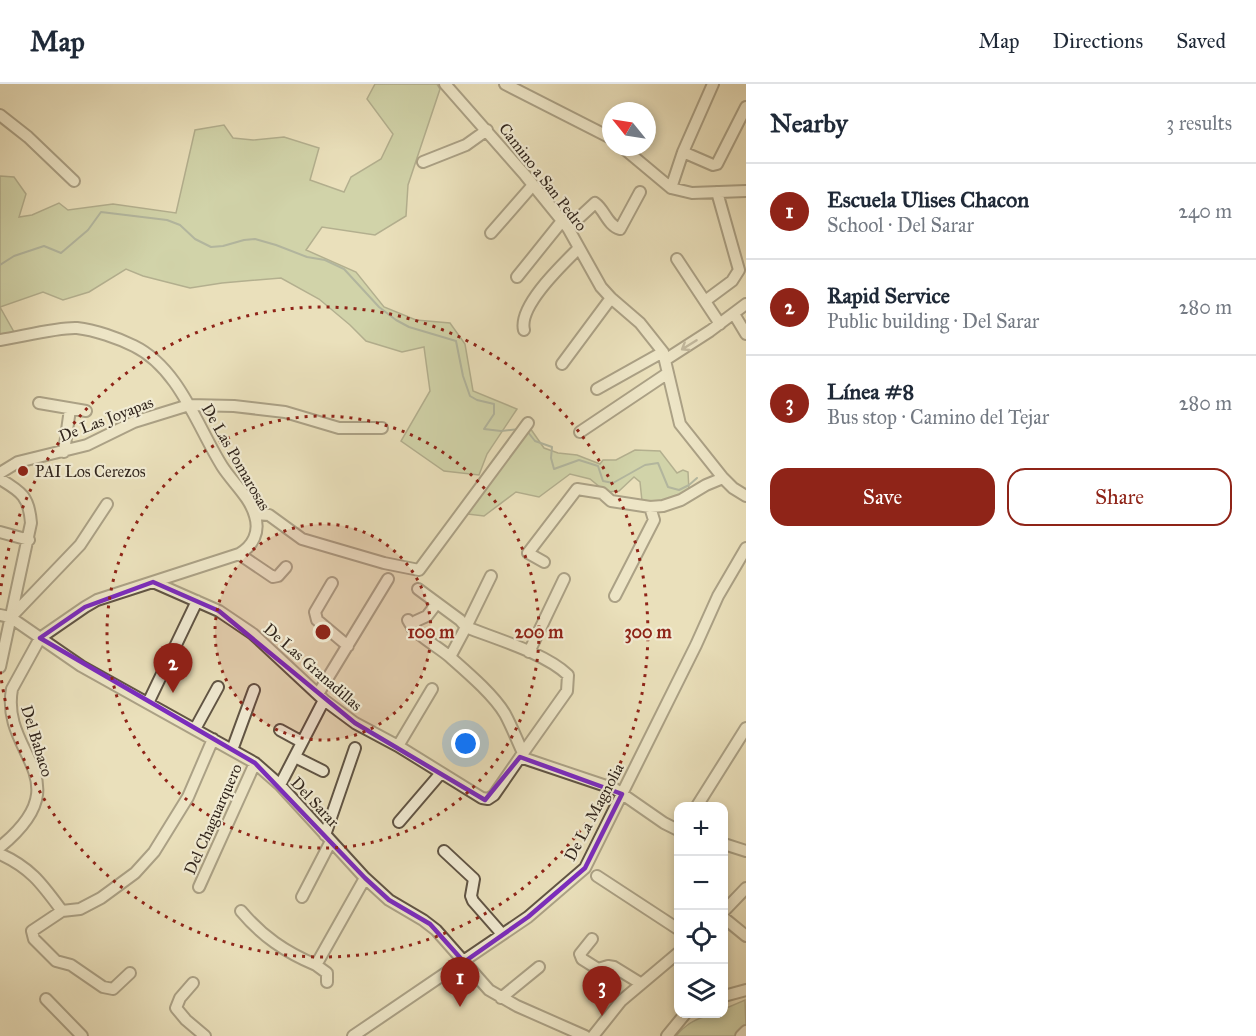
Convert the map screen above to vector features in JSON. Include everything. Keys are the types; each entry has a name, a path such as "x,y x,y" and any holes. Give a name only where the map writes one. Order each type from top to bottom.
{"street":[{"name":"Camino a San Pedro","path":"445,84 533,185 565,225 597,281 611,298 639,323 664,356 678,422 723,478 746,496"},
{"path":"505,84 602,133"},
{"path":"670,188 713,84"},
{"path":"683,152 713,165 717,164 746,107"},
{"path":"0,114 74,181"},
{"path":"423,162 466,145 487,130"},
{"path":"633,156 670,188 692,193 746,191"},
{"path":"491,233 533,185"},
{"path":"517,277 565,225 595,203 612,225 620,229 640,192"},
{"path":"705,301 732,281 739,270 717,192"},
{"path":"524,330 522,322 530,306 579,248"},
{"path":"677,259 720,324"},
{"path":"562,364 611,298"},
{"path":"597,389 664,356 720,324 746,304"},
{"path":"734,314 746,333"},
{"name":"De Las Pomarosas","path":"0,340 74,328 132,345 147,354 189,405 222,466 255,514 257,525 255,538 249,548 239,554"},
{"path":"580,432 668,373"},
{"path":"39,404 86,411"},
{"name":"De Las Joyapas","path":"0,473 18,462 87,445 134,422 189,405 234,406 285,412 339,428 382,428"},
{"path":"64,452 70,409"},
{"path":"255,514 269,515 302,539 384,563 419,570 528,423"},
{"path":"544,562 528,553 577,489 602,493 611,501 650,507 663,506 681,500 723,478"},
{"path":"0,479 18,489 26,499 30,508 31,524 29,540 5,616 0,668"},
{"path":"5,616 80,545 107,504"},
{"path":"615,596 654,520 650,507"},
{"path":"0,532 29,540"},
{"name":"De La Magnolia","path":"353,1036 528,917 585,868 718,596 746,548"},
{"path":"40,638 97,600 239,554 273,578 286,567"},
{"path":"450,657 491,576"},
{"path":"280,785 321,697 388,579"},
{"path":"529,652 564,579"},
{"name":"De Las Granadillas","path":"153,582 219,611 253,634 321,697 355,723 398,746 482,798 488,799 494,795 522,755"},
{"path":"332,583 314,615 348,646"},
{"path":"418,589 466,627 529,652 562,669 568,675 567,691 522,755"},
{"path":"148,703 197,601"},
{"path":"436,603 428,616 410,624 450,657 497,703 505,714 522,755 606,785 674,828"},
{"name":"Del Sarar","path":"5,616 81,666 255,762 280,785 365,878 389,900 430,924 489,990 501,998 585,1036"},
{"name":"Del Babaco","path":"0,848 28,820 34,806 36,794 33,769 13,724 9,711 9,698 12,688 40,638"},
{"path":"195,729 218,687"},
{"path":"398,746 432,689"},
{"path":"232,750 254,690"},
{"path":"700,802 746,728"},
{"path":"280,730 302,742"},
{"path":"130,973 109,990 71,965 56,961 34,939 32,932 62,911 80,909 101,898 145,863 161,842 188,797 213,739"},
{"path":"302,897 328,838 355,748"},
{"path":"295,757 323,771"},
{"name":"Del Chaguarquero","path":"199,888 255,762"},
{"path":"399,822 441,773"},
{"path":"728,846 746,851"},
{"path":"444,850 474,879 471,896 473,901 502,934"},
{"path":"0,854 23,866 42,884 62,911"},
{"path":"597,876 674,926"},
{"path":"316,965 365,878"},
{"path":"724,910 746,888"},
{"path":"241,910 255,928 272,942 327,973 327,982"},
{"path":"728,922 746,936"},
{"path":"592,939 580,954 582,959 598,969 614,967 640,984"},
{"path":"593,1036 621,1001 674,956"},
{"path":"501,998 539,967"},
{"path":"193,983 180,998 176,1008 205,1036"},
{"path":"728,995 746,990"},
{"path":"46,999 82,1036"},
{"path":"667,1036 682,1018"}],"highlighted area":[{"path":"153,582 219,611 355,723 485,800 520,757 622,794 585,868 528,917 464,962 430,924 389,900 365,878 255,763 40,638 85,607"}],"green space":[{"path":"375,84 437,84 440,89 408,185 406,216 375,235 322,227 306,250 356,272 384,307 416,320 450,323 465,344 473,391 517,409 487,454 479,475 444,471 401,441 430,391 424,347 402,352 366,341 319,299 281,278 190,288 143,276 126,269 89,292 63,300 43,292 0,307 0,176 14,177 26,194 19,217 32,215 59,203 68,210 113,204 176,213 195,130 224,125 233,138 253,140 284,137 319,148 310,180 344,192 351,177 381,159 393,134 367,99"},
{"path":"0,307 14,332 0,335"},
{"path":"530,428 544,448 558,453 577,455 600,464 603,460 616,460 635,450 660,451 677,473 683,470 688,472 689,491 656,503 642,501 640,482 634,477 619,491 606,492 590,479 570,474 539,497 516,492 484,516 467,514"},
{"path":"745,1000 746,1027 737,1036 676,1036 697,1019 728,1018 728,1007"}],"waterway":[{"path":"0,265 14,256 44,246 61,253 88,230 101,212 167,220 180,225 195,239 211,247 255,239 307,257 325,260 344,269 379,307 396,320 409,327 456,341 463,376 470,396 494,404 494,414 484,429 501,431 520,429"},
{"path":"527,431 535,441 552,447 551,458 554,469 579,460 598,466 603,481 613,483 645,465 658,463 668,487 679,490 697,478"}],"place":[{"name":"PAI Los Cerezos","path":"23,471"},
{"name":"Rapid Service","path":"173,693"},
{"name":"Escuela Ulises Chacon","path":"460,1007"},
{"name":"Línea #8","path":"602,1016"}]}
